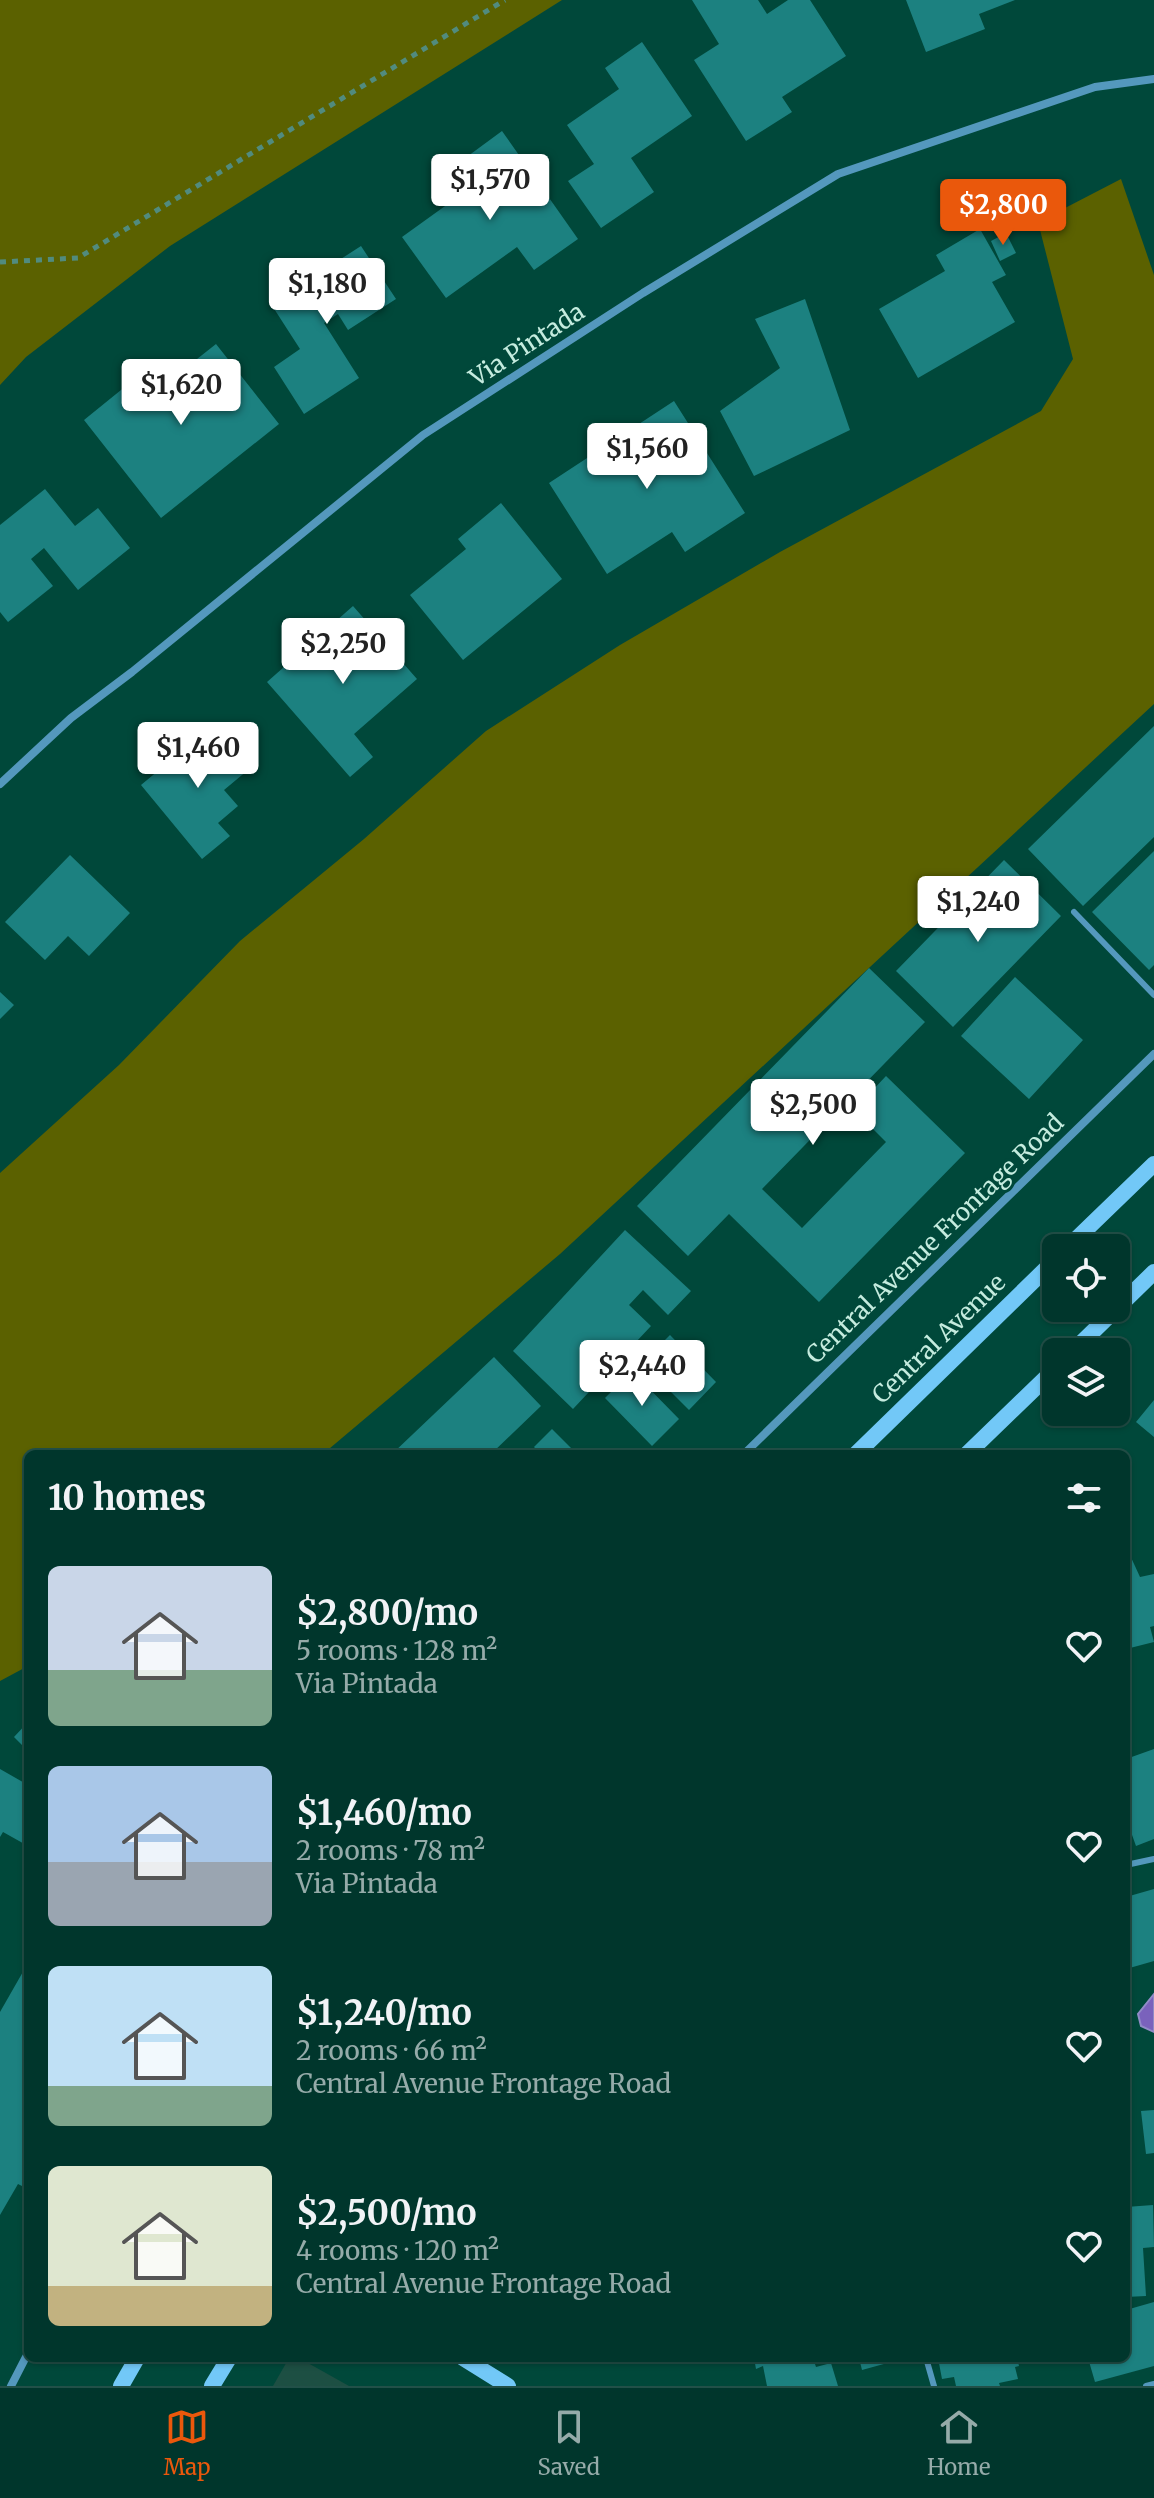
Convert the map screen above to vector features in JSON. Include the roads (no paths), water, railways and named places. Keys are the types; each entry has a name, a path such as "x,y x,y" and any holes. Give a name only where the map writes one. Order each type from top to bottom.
{"main road":[{"path":"1082,1234 1154,1164"},
{"path":"1086,1338 1154,1272"},
{"name":"Central Avenue","path":"860,1450 1042,1273"},
{"path":"971,1450 1042,1382"},
{"path":"121,2386 135,2362"},
{"path":"212,2386 227,2362"},
{"path":"469,2362 508,2386"}],"street":[{"name":"Via Pintada","path":"0,784 71,718 423,435 838,174 1095,87 1154,79"},
{"name":"Central Avenue Frontage Road","path":"748,1450 1154,1054"},
{"path":"11,2386 24,2361"}],"lane":[{"path":"1074,912 1154,995"},
{"path":"1130,1864 1154,1859"},
{"path":"927,2362 934,2386"},
{"path":"1146,2386 1154,2384"}]}
